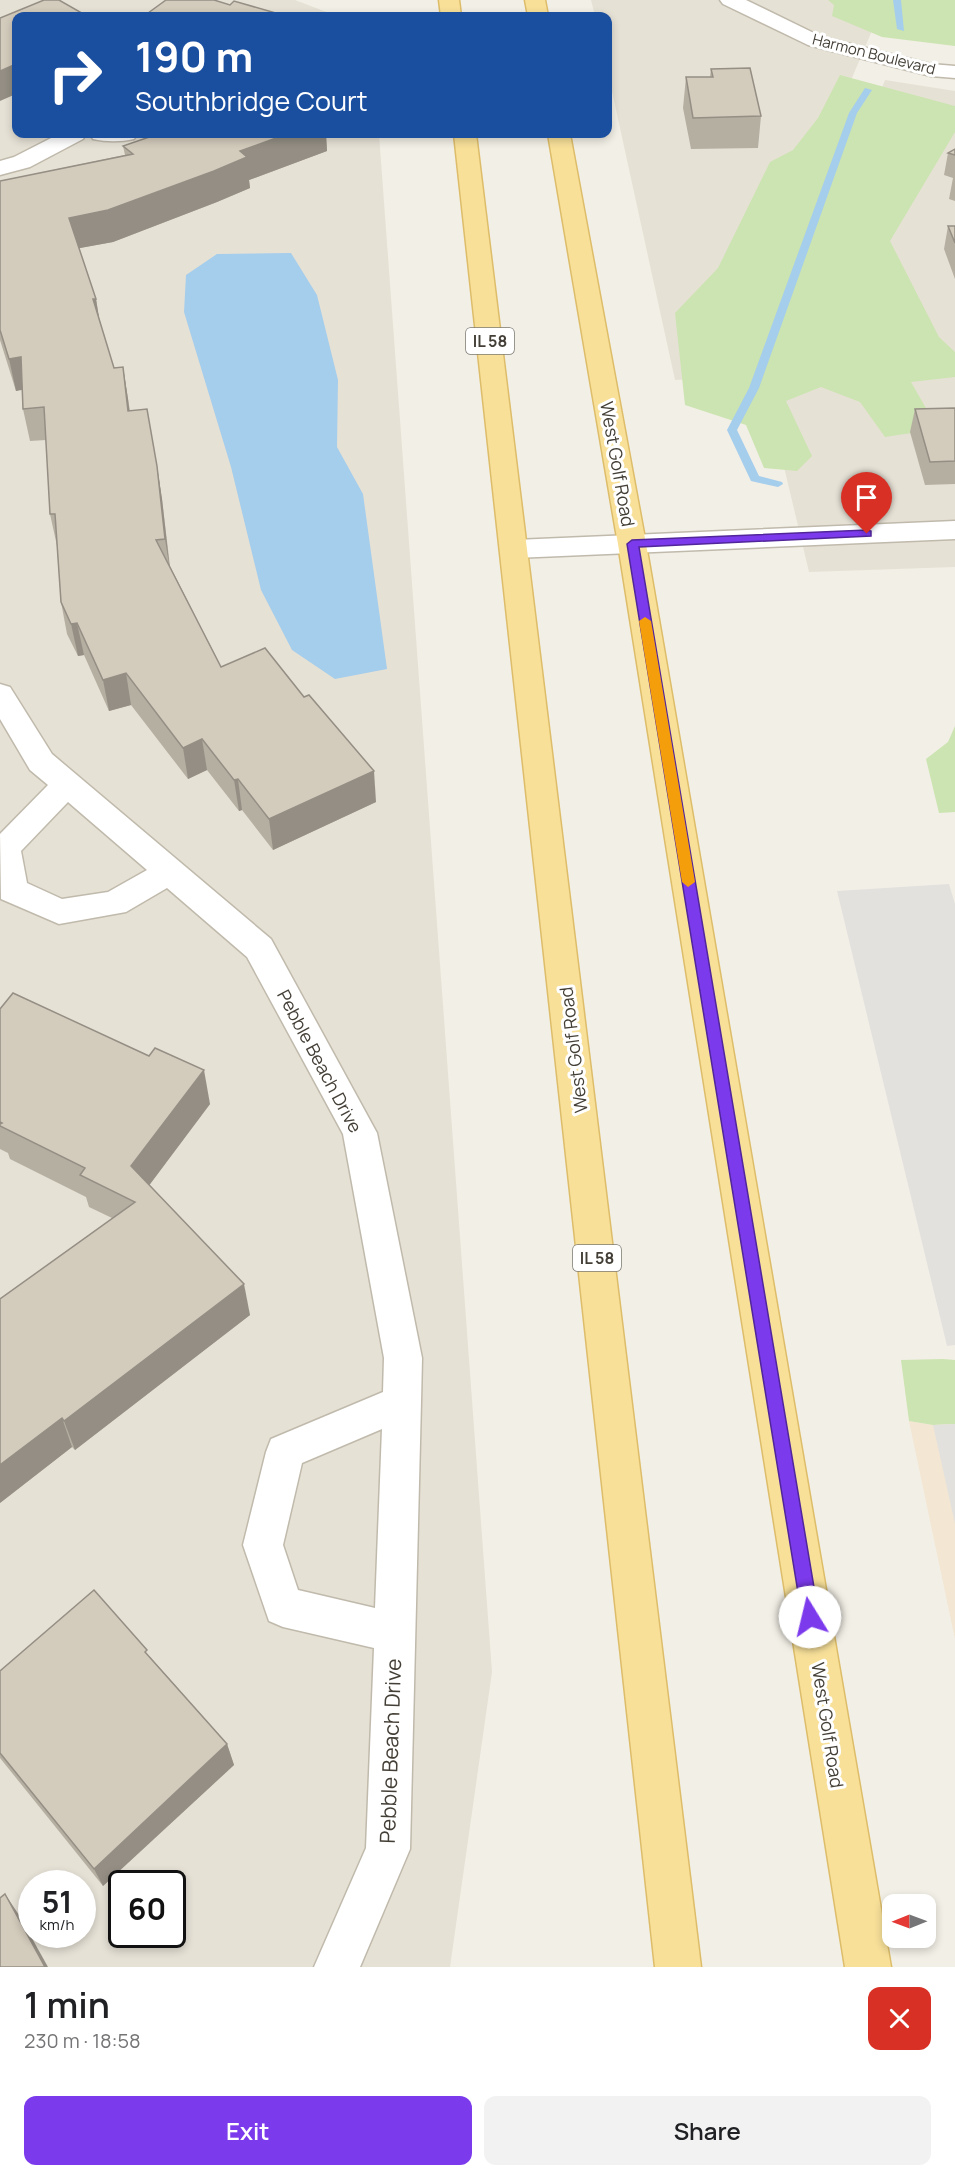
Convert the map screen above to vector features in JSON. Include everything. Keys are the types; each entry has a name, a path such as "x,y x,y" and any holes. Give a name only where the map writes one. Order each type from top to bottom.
{"main road":[{"name":"West Golf Road","path":"465,138 678,1967"},
{"name":"West Golf Road","path":"560,138 632,544 868,1967"}],"street":[{"name":"Harmon Boulevard","path":"730,0 815,41 931,70 955,72"},
{"path":"0,168 22,162 67,138"},
{"path":"515,549 955,530"},
{"name":"Pebble Beach Drive","path":"0,694 41,762 260,948 360,1133 403,1358 402,1402 388,1850 337,1967"},
{"path":"67,784 5,848 12,890 59,912 115,903 169,872"},
{"name":"Pebble Beach Drive","path":"395,1633 283,1607 263,1545 285,1452 402,1402"}],"shaded area":[{"path":"0,0 295,0 326,12 12,12 12,138 379,138 492,1672 450,1967 0,1967"},
{"path":"591,0 885,0 846,92 746,377 675,380 612,91 612,12 594,12"},
{"path":"885,80 955,91 955,567 809,572 765,387"},
{"path":"949,884 955,904 955,1345 947,1346 837,891"},
{"path":"909,1421 933,1425 955,1424 955,1639"},
{"path":"955,1424 955,1524 933,1425"}],"green space":[{"path":"828,0 955,0 955,46 882,37 832,16 834,5"},
{"path":"840,75 955,106 955,132 890,241 939,337 955,352 955,377 911,382 938,429 885,437 860,402 821,387 786,401 812,456 797,471 764,468 746,425 685,405 675,313 718,268 770,162 793,150 818,118"},
{"path":"955,726 955,812 939,813 926,759 948,742"},
{"path":"901,1360 955,1360 955,1424 933,1425 909,1421"}],"water":[{"path":"291,253 317,295 338,380 337,447 363,494 387,669 335,679 292,650 261,590 231,467 184,312 186,275 217,254"}],"building":[{"path":"44,0 59,0 80,12 15,12"},
{"path":"166,0 214,0 230,5 234,1 272,12 150,12"},
{"path":"12,13 12,66 0,71 0,18"},
{"path":"750,68 761,116 693,118 686,77 713,77 711,69"},
{"path":"146,138 276,138 240,151 247,157 214,171 108,210 69,218 96,299 93,299 114,368 123,367 128,411 147,409 157,466 165,539 156,540 221,667 265,648 304,697 309,695 374,771 269,819 238,779 234,780 202,739 183,748 126,673 103,680 77,623 71,624 61,602 55,514 50,514 44,407 23,409 21,357 9,359 0,330 0,181 133,154 123,146"},
{"path":"948,226 955,226 955,243"},
{"path":"955,408 955,461 930,462 915,409"},
{"path":"13,993 149,1056 155,1048 204,1070 131,1166 244,1284 64,1421 62,1418 0,1465 0,1299 135,1202 80,1175 85,1168 0,1126 2,1123 0,1122 0,1009"},
{"path":"94,1590 147,1650 145,1652 227,1744 94,1869 0,1753 0,1671"},
{"path":"5,1894 18,1918 18,1948 35,1948 45,1967 0,1967 0,1898"}],"waterway":[{"path":"897,0 901,29"},
{"path":"778,484 755,479 732,430 754,388 853,113 868,90"}],"slow traffic":[{"path":"645,621 688,882"}],"route":[{"path":"810,1617 632,544 867,534"}]}
